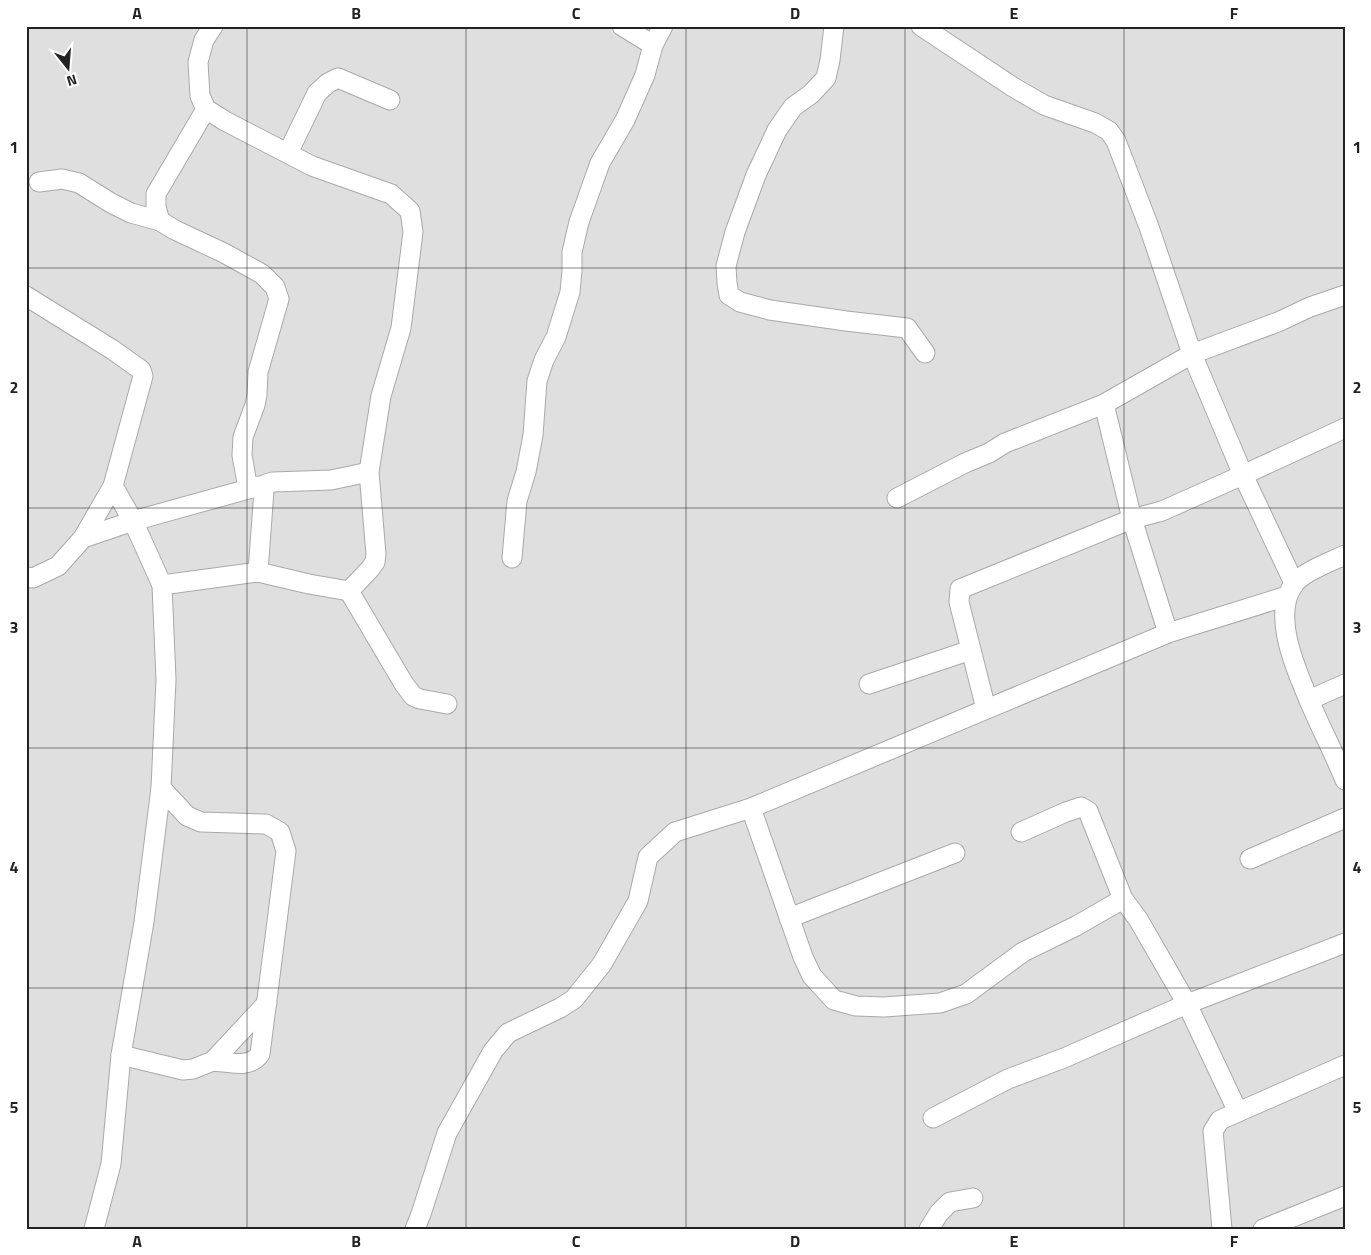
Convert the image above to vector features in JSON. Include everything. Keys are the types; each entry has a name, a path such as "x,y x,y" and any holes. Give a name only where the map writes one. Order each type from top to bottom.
{"street":[{"path":"213,26 204,40 198,62 200,96 206,109 225,121 312,166 392,194 410,212 413,232 401,328 381,396 369,472 376,554 375,562 349,591"},
{"path":"622,26 653,45"},
{"path":"512,558 516,501 526,472 533,435 537,381 544,360 556,337 570,292 572,252 579,222 600,163 625,120 645,75 653,45 663,26"},
{"path":"834,26 826,78 811,94 792,107 777,130 756,175 726,266 730,295 740,302 770,310 907,328 925,353"},
{"path":"921,26 1013,87 1044,105 1095,123 1109,131 1116,141 1149,227 1192,354 1291,589"},
{"path":"288,153 317,93 328,83 338,78 390,100"},
{"path":"160,220 156,207 156,194 206,109"},
{"path":"39,182 62,179 79,183 131,213 160,220 175,230 224,253 262,274 274,286 279,299 258,372 256,400 243,437 242,455 257,486 264,490 258,572"},
{"path":"897,498 964,463 989,453 1005,443 1104,404 1192,354 1345,295"},
{"path":"26,296 113,350 141,370 143,376 114,486 83,538 58,566 33,578 26,577"},
{"path":"1104,404 1132,519 1168,633"},
{"path":"986,709 959,602 960,589 1132,519 1162,511 1345,428"},
{"path":"83,538 133,521 273,482 331,480 369,472"},
{"path":"94,1229 110,1164 122,1055 144,922 161,788 166,680 162,585 133,521 114,486"},
{"path":"1345,555 1300,577 1291,589 1284,610 1288,639 1296,670 1345,780"},
{"path":"162,585 258,572 349,591 413,696 447,704"},
{"path":"415,1229 447,1133 493,1051 508,1033 574,1000 602,964 638,901 648,858 675,832 751,808 1168,633 1291,589"},
{"path":"869,684 971,650"},
{"path":"1309,700 1345,684"},
{"path":"161,788 187,816 201,822 266,824 280,832 286,851 260,1054 256,1060 247,1064 212,1061"},
{"path":"1021,832 1081,807 1088,811 1123,899 1138,919 1187,1004 1238,1112"},
{"path":"751,808 803,957 812,976 834,1000 856,1006 884,1007 940,1003 966,994 1023,952 1076,926 1123,899"},
{"path":"1250,859 1345,818"},
{"path":"789,918 955,853"},
{"path":"933,1118 1008,1079 1072,1054 1187,1004 1345,943"},
{"path":"122,1055 182,1070 193,1069 212,1061 267,1003"},
{"path":"1222,1229 1213,1131 1220,1120 1345,1065"},
{"path":"1263,1229 1345,1196"},
{"path":"929,1229 938,1213 950,1202 973,1198"}],"shaded area":[{"path":"26,26 1345,26 1345,1229 26,1229"}]}
